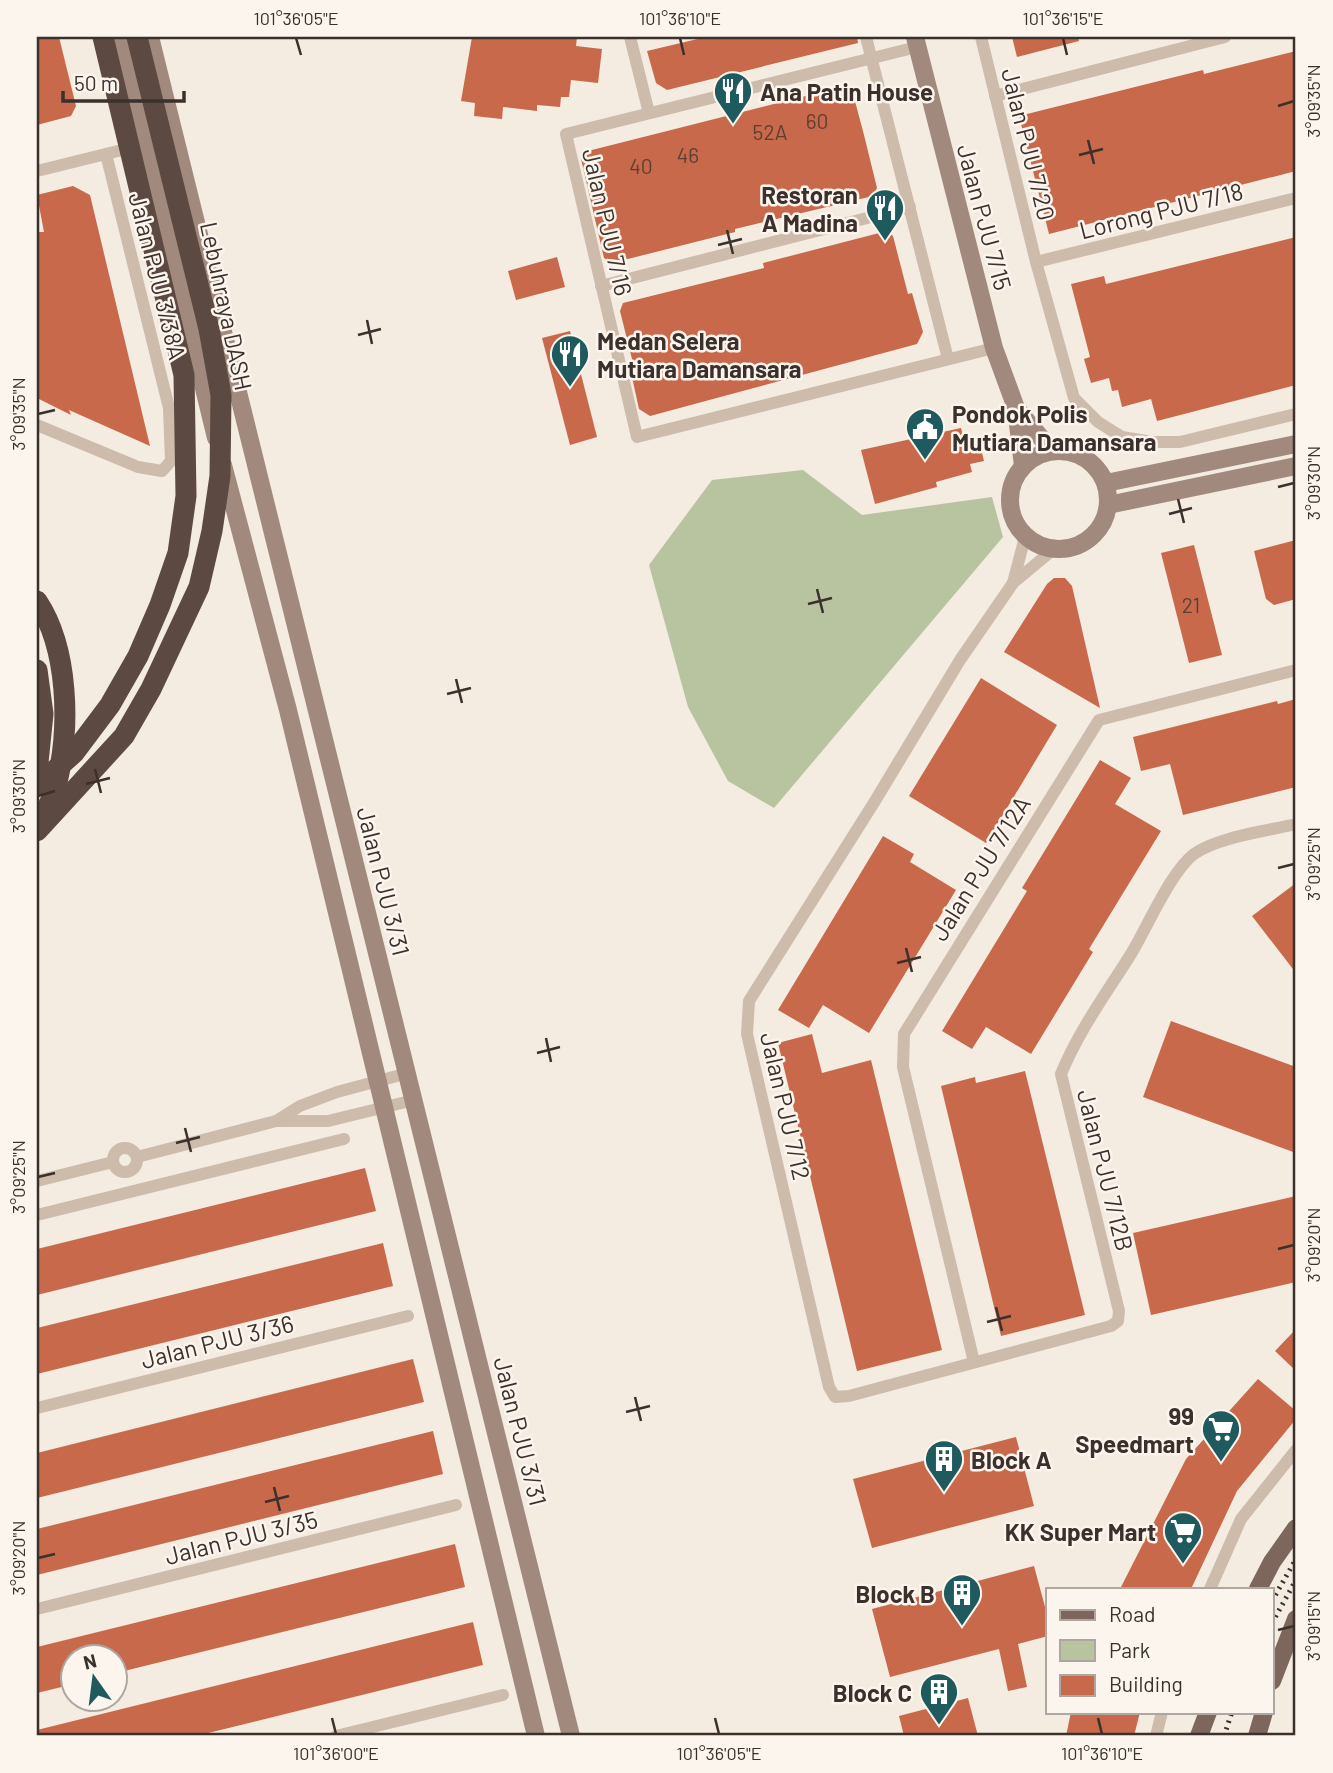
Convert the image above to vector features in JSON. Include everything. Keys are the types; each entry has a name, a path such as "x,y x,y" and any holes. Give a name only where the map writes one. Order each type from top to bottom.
{"highway":[{"path":"37,786 74,753 110,705 138,656 160,606 178,552 186,496 184,375 103,37"},
{"name":"Lebuhraya DASH","path":"37,831 124,736 152,689 200,587 220,476 222,395 209,329 137,37"},
{"path":"37,601 44,612 61,668 66,723 57,784 37,831"},
{"path":"37,670 43,714 37,772"}],"main road":[{"path":"1259,1588 1296,1528"},
{"path":"1274,1676 1296,1619"},
{"path":"1199,1736 1207,1714"},
{"path":"1258,1736 1264,1714"}],"street":[{"path":"119,37 214,431 288,710 386,1108 536,1736"},
{"name":"Jalan PJU 3/31","path":"150,37 570,1736"},
{"path":"630,37 649,113"},
{"path":"866,37 948,359"},
{"name":"Jalan PJU 7/20","path":"981,37 1036,262 1074,398 1098,422 1122,437 1180,442 1296,414"},
{"path":"995,96 1225,37"},
{"name":"Jalan PJU 7/16","path":"916,42 872,58 566,134 636,437 994,348"},
{"name":"Jalan PJU 7/15","path":"916,42 994,348 1016,408 1023,466"},
{"path":"37,172 175,135"},
{"name":"Jalan PJU 3/38A","path":"37,425 138,467 162,471 171,461 169,408 106,154"},
{"name":"Lorong PJU 7/18","path":"1036,262 1296,198"},
{"path":"601,286 910,208"},
{"name":"Jalan PJU 7/15","path":"1016,408 1052,451"},
{"path":"1106,483 1296,444"},
{"path":"1052,451 1069,452 1085,458 1097,469 1106,483 1108,505 1096,533 1069,548 1054,549 1026,537 1010,510 1014,479 1023,466 1037,456 1052,451"},
{"path":"1108,505 1296,466"},
{"name":"Jalan PJU 7/12","path":"1013,583 1026,537"},
{"name":"Jalan PJU 7/12","path":"974,1363 849,1396 835,1397 829,1387 746,1017 748,1001 960,660 1013,583 1054,549"},
{"name":"Jalan PJU 7/12A","path":"974,1363 903,1067 904,1034 1074,755 1099,720 1296,670"},
{"name":"Jalan PJU 7/12B","path":"974,1363 1111,1326 1118,1321 1118,1311 1061,1074 1076,1037 1132,953 1180,869 1193,854 1214,845 1296,824"},
{"path":"276,1121 300,1106 408,1073"},
{"path":"37,1181 113,1162 114,1154 120,1149 132,1150 136,1157 276,1121 328,1121 414,1100"},
{"path":"37,1215 344,1139"},
{"name":"Jalan PJU 3/36","path":"37,1408 408,1316"},
{"path":"1210,1588 1241,1519 1296,1450"},
{"name":"Jalan PJU 3/35","path":"37,1609 456,1505"},
{"path":"336,1736 503,1695"},
{"path":"1156,1736 1162,1714"}],"green space":[{"path":"803,470 862,515 992,497 1003,537 774,808 728,781 688,707 649,565 712,480"}],"building":[{"path":"37,37 59,37 76,106 71,116 37,125"},
{"path":"472,37 577,37 576,46 602,49 598,83 571,80 569,97 561,97 560,107 537,105 537,111 503,107 502,119 474,116 475,103 461,101"},
{"path":"706,37 857,37 858,43 667,90 656,83 647,51"},
{"path":"1012,37 1078,37 1079,41 1017,57"},
{"path":"1296,51 1296,171 1049,234 1019,116 1203,70 1204,74"},
{"path":"845,86 852,90 864,135 877,188 873,196 735,229 735,232 612,263 604,258 581,159 584,152"},
{"path":"73,186 90,195 150,446 69,410 71,415 37,398 37,232 44,232 37,195"},
{"path":"887,231 893,236 908,294 912,293 923,332 917,344 650,416 639,409 630,368 634,367 620,311 623,303 764,268 763,263"},
{"path":"1296,237 1296,385 1157,421 1151,399 1122,407 1118,390 1112,391 1109,378 1091,383 1084,359 1090,357 1071,284 1104,276 1106,284"},
{"path":"557,257 565,287 516,300 508,271"},
{"name":"Medan Selera Mutiara Damansara","path":"570,331 597,437 570,445 542,338"},
{"path":"961,428 966,448 980,445 984,461 970,464 972,472 936,482 937,487 875,504 861,450"},
{"path":"1296,540 1296,599 1274,605 1266,599 1254,551"},
{"path":"1194,545 1222,655 1189,663 1161,553"},
{"path":"1054,578 1065,578 1072,586 1100,708 1004,652 1047,584"},
{"path":"981,678 1057,725 986,843 909,796"},
{"path":"1296,699 1296,787 1183,815 1170,764 1141,771 1133,737 1277,701 1278,704"},
{"path":"1100,760 1131,778 1115,804 1161,831 1089,949 1093,952 1031,1054 986,1027 972,1049 942,1031 1027,891 1022,888"},
{"path":"883,836 914,854 910,862 956,890 869,1033 823,1005 809,1028 778,1010"},
{"path":"1296,883 1296,973 1252,916"},
{"path":"1171,1021 1296,1067 1296,1153 1143,1097"},
{"path":"812,1034 822,1073 871,1060 942,1350 857,1371 778,1043"},
{"path":"1025,1071 1085,1315 1001,1336 941,1086 975,1077 976,1083"},
{"path":"365,1168 376,1211 37,1295 37,1249"},
{"path":"1296,1196 1296,1282 1151,1315 1133,1233"},
{"path":"383,1243 393,1286 37,1374 37,1328"},
{"path":"1296,1329 1296,1371 1275,1351"},
{"path":"413,1359 424,1402 37,1498 37,1453"},
{"path":"1258,1379 1296,1411 1296,1419 1237,1491 1191,1588 1121,1588 1186,1459"},
{"path":"433,1431 443,1474 37,1575 37,1529"},
{"name":"Block A","path":"1016,1437 1034,1506 872,1548 853,1479"},
{"path":"455,1544 465,1587 130,1670 130,1644 60,1644 60,1687 37,1693 37,1647"},
{"name":"Block B","path":"1034,1566 1046,1611 1046,1637 1018,1644 1027,1687 1008,1691 999,1649 890,1677 872,1609"},
{"path":"473,1622 483,1665 196,1736 37,1736 37,1730 102,1714 130,1714 130,1707"},
{"name":"Block C","path":"968,1698 978,1736 904,1736 899,1716"},
{"path":"1071,1714 1140,1714 1134,1736 1066,1736"}],"railway":[{"path":"1274,1598 1296,1559"},
{"path":"1274,1619 1296,1580"},
{"path":"1224,1736 1231,1714"}],"place":[{"name":"Ana Patin House","path":"733,125"},
{"name":"Restoran A Madina","path":"885,242"},
{"name":"Medan Selera Mutiara Damansara","path":"570,388"},
{"name":"Pondok Polis Mutiara Damansara","path":"925,461"},
{"name":"99 Speedmart","path":"1221,1463"},
{"name":"Block A","path":"944,1493"},
{"name":"KK Super Mart","path":"1183,1565"},
{"name":"Block B","path":"962,1627"},
{"name":"Block C","path":"939,1726"}]}
